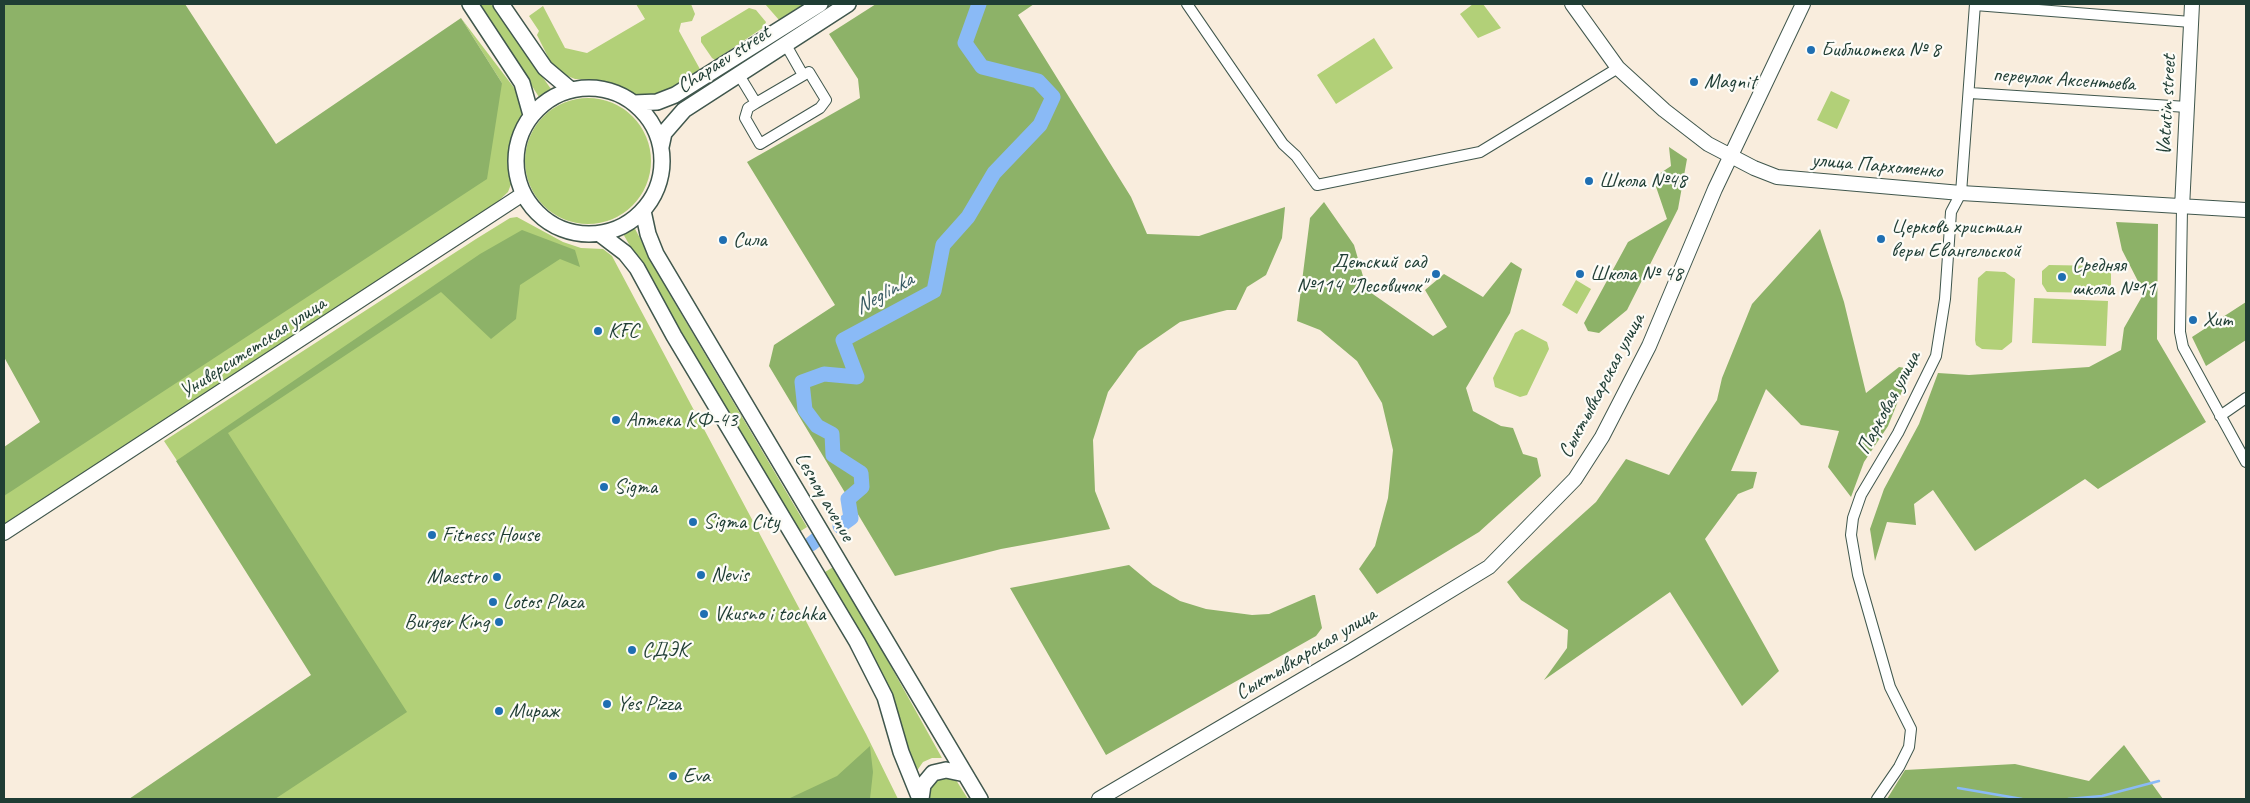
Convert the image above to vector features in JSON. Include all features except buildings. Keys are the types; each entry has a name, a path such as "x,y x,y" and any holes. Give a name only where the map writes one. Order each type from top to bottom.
{"main road":[{"path":"470,4 522,83 531,115"},
{"path":"501,4 545,68 571,90"},
{"name":"Chapaev street","path":"634,103 657,102 670,98 713,73 820,4"},
{"name":"Chapaev street","path":"661,147 664,133 684,110 848,4"},
{"name":"улица Пархоменко","path":"1572,4 1618,68 1664,110 1708,144 1754,168 1777,176 1961,193 2182,208 2246,210"},
{"name":"Сыктывкарская улица","path":"1099,799 1351,651 1489,567 1575,478 1602,437 1649,346 1732,156 1802,4"},
{"name":"Vatutin street","path":"2182,208 2192,4"},
{"path":"593,88 607,91 634,103 651,122 661,147 660,179 654,194 643,211 617,229 600,234 582,234 564,230 547,222 534,210 523,194 517,174 516,154 524,127 531,115 549,99 571,90 593,88"},
{"name":"Университетская улица","path":"4,533 523,194"},
{"name":"Lesnoy avenue","path":"643,211 648,234 656,254 980,799"},
{"path":"600,234 625,253 637,268 674,336 792,533 877,680 885,697 910,779 920,799"},
{"path":"920,799 923,785 932,773 946,770 965,774"}],"street":[{"path":"1187,5 1283,144 1296,156 1318,185 1480,152 1618,68"},
{"path":"1975,5 2191,22"},
{"name":"Парковая улица","path":"1877,799 1906,754 1911,729 1890,687 1858,575 1851,535 1853,518 1861,495 1902,426 1936,356 1944,299 1951,212 1961,193 1975,5"},
{"path":"786,44 803,75"},
{"path":"809,72 826,100 820,108 760,144 745,118 748,108 756,103 809,72"},
{"path":"739,75 756,103"},
{"name":"переулок Аксентьева","path":"1970,92 2187,106"},
{"path":"2182,208 2180,332 2183,347 2246,462"},
{"path":"2220,416 2246,398"}],"green space":[{"path":"4,4 185,4 276,144 461,18 502,83 487,179 4,496 4,447 40,422 4,357"},
{"path":"479,4 491,4 551,89 539,97"},
{"path":"636,4 691,4 695,14 692,21 681,23 679,31 701,71 671,89 659,94 646,94 643,98 604,81 575,79 560,73 550,61 537,35 539,31 529,16 543,6 565,48 587,53 645,19"},
{"path":"765,4 804,4 779,20"},
{"path":"876,4 1034,4 1018,15 1131,197 1147,234 1199,236 1285,207 1282,238 1266,275 1247,287 1236,310 1227,310 1180,322 1138,351 1108,392 1093,440 1095,491 1110,529 1001,549 895,576 769,366 774,345 835,305 747,162 860,98 858,79 829,34"},
{"path":"1473,4 1483,4 1501,28 1478,38 1460,14"},
{"path":"749,8 756,10 766,22 764,27 715,60 712,58 701,42 701,37"},
{"path":"461,18 515,89 522,108 522,117 513,136 510,161 513,179 508,192 491,208 4,525 4,496 502,83"},
{"path":"1374,38 1393,68 1336,104 1317,75"},
{"path":"1831,91 1850,100 1837,129 1817,120"},
{"path":"588,98 612,103 633,116 646,137 651,161 646,185 633,206 612,219 588,224 564,219 543,206 530,185 525,161 530,137 543,116 564,103"},
{"path":"1669,147 1687,159 1678,209 1627,310 1599,333 1588,331 1584,323 1628,242 1667,219 1653,178 1671,166"},
{"path":"1324,202 1354,245 1367,290 1433,336 1447,327 1425,290 1444,274 1483,297 1511,262 1522,269 1510,313 1466,388 1473,411 1501,426 1513,428 1523,454 1537,458 1541,476 1479,532 1377,594 1359,569 1375,546 1388,498 1393,450 1382,403 1357,361 1320,330 1297,321 1310,218"},
{"path":"517,217 563,242 581,248 603,249 612,256 866,734 898,799 146,799 318,674 164,441 476,239 510,218"},
{"path":"2116,222 2158,224 2157,339 2206,422 2098,489 2085,479 1975,551 1933,490 1914,504 1916,525 1887,522 1875,561 1870,529 1884,489 1919,424 1938,373 1969,375 2089,367 2121,350 2124,328 2144,293 2122,250"},
{"path":"633,225 669,293 807,527 796,534 622,232"},
{"path":"1820,229 1844,302 1866,393 1899,367 1911,369 1888,426 1864,462 1851,497 1828,467 1839,431 1801,425 1766,389 1731,471 1757,472 1753,488 1738,494 1705,539 1779,671 1742,706 1670,592 1544,680 1567,648 1568,630 1521,600 1507,582 1596,502 1626,459 1669,475 1717,400 1722,378 1752,304"},
{"path":"522,230 575,250 580,267 560,259 520,285 516,319 491,339 441,292 228,433 407,712 275,799 129,799 311,675 176,461 480,254"},
{"path":"2049,265 2105,266 2111,271 2111,289 2102,293 2047,292 2042,284 2042,271"},
{"path":"1986,271 2005,272 2015,279 2012,342 2002,350 1982,349 1976,345 1978,278"},
{"path":"1576,280 1591,289 1577,314 1562,305"},
{"path":"2034,298 2108,301 2106,346 2032,343"},
{"path":"2246,302 2246,340 2206,366 2192,337"},
{"path":"1522,329 1547,342 1549,349 1527,395 1520,397 1495,387 1493,378 1515,333"},
{"path":"1129,565 1153,585 1180,601 1206,609 1252,615 1269,614 1315,595 1322,628 1316,636 1106,755 1010,588"},
{"path":"835,566 942,758 932,758 923,762 914,775 888,693 825,572"},
{"path":"2124,745 2163,799 1887,799 1905,770 2015,764 2089,781"},
{"path":"870,746 873,772 870,799 788,799 837,776"},
{"path":"942,774 956,780 968,799 925,799 925,783"}],"waterway":[{"name":"Neglinka","path":"840,526 851,518 848,499 862,487 861,473 833,455 832,434 817,426 805,410 802,382 824,374 857,377 843,340 934,291 943,245 968,217 994,173 1040,125 1053,97 1038,81 982,67 965,43 979,4"},
{"name":"Neglinka","path":"811,544 817,539"},
{"path":"2068,799 2102,796 2159,781"},
{"path":"1958,788 2022,799"}],"place":[{"name":"Библиотека № 8","path":"1811,50"},
{"name":"Magnit","path":"1694,82"},
{"name":"Школа №48","path":"1589,181"},
{"name":"Церковь христиан веры Евангельской","path":"1881,239"},
{"name":"Сила","path":"723,240"},
{"name":"Детский сад №114 \"Лесовичок\"","path":"1436,274"},
{"name":"Школа № 48","path":"1580,274"},
{"name":"Средняя школа №11","path":"2062,277"},
{"name":"Хит","path":"2193,320"},
{"name":"KFC","path":"598,331"},
{"name":"Аптека КФ-43","path":"616,420"},
{"name":"Sigma","path":"604,487"},
{"name":"Sigma City","path":"693,522"},
{"name":"Fitness House","path":"432,535"},
{"name":"Nevis","path":"701,575"},
{"name":"Maestro","path":"497,577"},
{"name":"Lotos Plaza","path":"493,602"},
{"name":"Vkusno i tochka","path":"704,614"},
{"name":"Burger King","path":"499,622"},
{"name":"СДЭК","path":"632,650"},
{"name":"Yes Pizza","path":"607,704"},
{"name":"Мираж","path":"499,711"},
{"name":"Eva","path":"673,776"}]}
